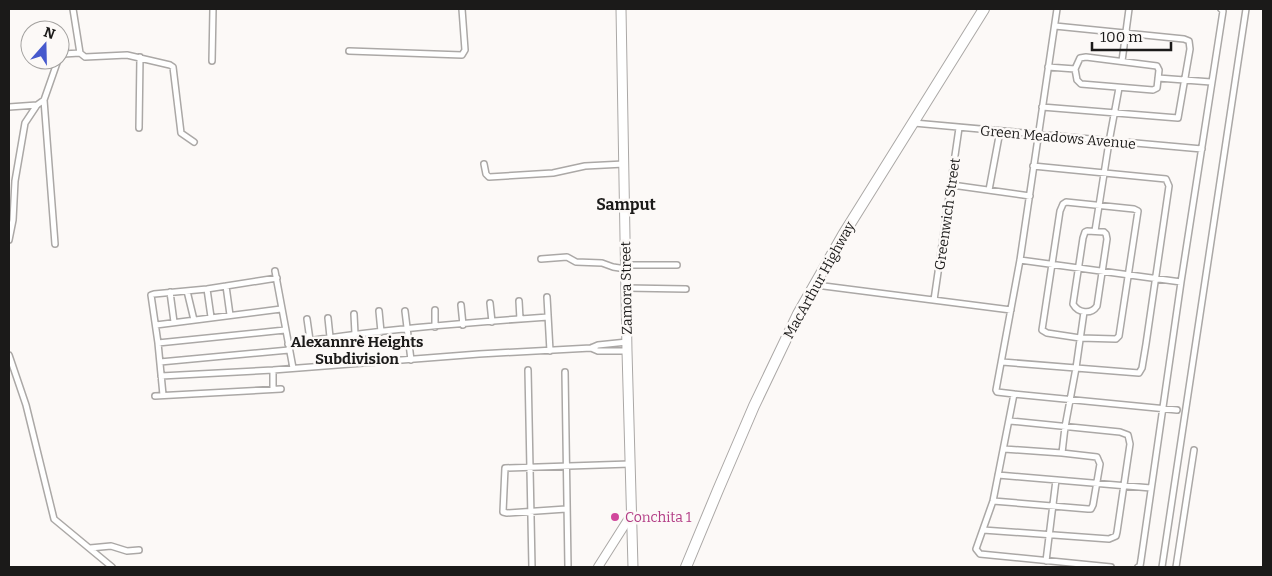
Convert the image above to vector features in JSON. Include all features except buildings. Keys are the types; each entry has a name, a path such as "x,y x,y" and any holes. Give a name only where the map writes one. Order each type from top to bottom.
{"highway":[{"name":"MacArthur Highway","path":"686,567 770,371 815,284 843,235 984,9"}],"main road":[{"name":"Zamora Street","path":"622,9 625,267 634,567"}],"street":[{"path":"73,9 80,53"},
{"path":"212,61 213,9"},
{"path":"349,51 462,55 465,50 462,9"},
{"path":"1057,9 1020,260 996,390 997,392 1014,394 1177,410"},
{"path":"1122,61 1129,9"},
{"path":"1138,567 1141,560 1181,282 1223,11 1221,9"},
{"path":"1162,567 1246,9"},
{"path":"1042,107 1178,118 1190,49 1189,41 1184,39 1054,26"},
{"path":"70,54 80,53 85,57 121,54 140,57 173,67 181,133 194,142"},
{"path":"140,57 140,128"},
{"path":"1080,58 1122,61 1157,66 1159,70 1155,90 1081,84 1077,80 1075,69 1080,58"},
{"path":"1048,67 1075,69"},
{"path":"54,70 44,100 56,244"},
{"path":"1158,78 1211,82"},
{"path":"1096,231 1108,142 1119,88"},
{"path":"9,240 12,229 12,182 25,123 37,106 44,100"},
{"path":"9,107 37,106"},
{"name":"Green Meadows Avenue","path":"914,123 1202,149"},
{"name":"Greenwich Street","path":"934,300 959,128"},
{"path":"990,190 1000,131"},
{"path":"484,164 486,174 489,177 553,173 585,166 624,164"},
{"path":"1002,362 1139,373 1142,368 1169,186 1168,182 1166,179 1033,166"},
{"path":"952,185 1030,196"},
{"path":"1069,202 1100,204 1134,208 1138,211 1118,338 1116,340 1080,338 1047,333 1042,330 1060,210 1063,204 1069,202"},
{"path":"1087,231 1096,231 1104,232 1107,236 1102,270 1096,308 1084,312 1077,309 1073,304 1078,267 1084,234 1087,231"},
{"path":"541,259 567,257 576,262 602,263 613,268 676,265"},
{"path":"1020,260 1181,282"},
{"path":"275,271 293,368"},
{"path":"163,395 151,296 154,294 277,278"},
{"path":"815,284 1011,310"},
{"path":"226,286 230,315"},
{"path":"207,288 211,317"},
{"path":"626,288 686,289"},
{"path":"187,290 194,320"},
{"path":"170,292 174,322"},
{"path":"547,297 550,351"},
{"path":"520,301 520,319"},
{"path":"490,303 492,322"},
{"path":"462,305 463,325"},
{"path":"156,325 281,310"},
{"path":"434,310 435,327"},
{"path":"405,311 411,360"},
{"path":"379,312 381,332"},
{"path":"1062,453 1084,312"},
{"path":"354,314 355,334"},
{"path":"328,318 330,337"},
{"path":"160,362 289,347 310,340 355,334 548,318"},
{"path":"307,319 310,340"},
{"path":"158,343 285,330"},
{"path":"161,376 550,351 591,348 598,345 616,343 627,347"},
{"path":"616,343 616,351"},
{"path":"591,348 598,351 616,351 627,347"},
{"path":"9,355 26,405 52,515 58,524 112,567"},
{"path":"273,370 273,389"},
{"path":"528,370 532,567"},
{"path":"565,372 568,567"},
{"path":"154,396 280,389"},
{"path":"1014,394 993,501 976,549 980,554 1111,567"},
{"path":"983,530 1113,538 1117,532 1130,444 1128,435 1120,432 1010,421"},
{"path":"993,501 1091,509 1097,483 1100,464 1097,457 1004,449"},
{"path":"1176,567 1194,450"},
{"path":"566,509 507,514 503,510 505,468 630,464"},
{"path":"998,475 1151,488"},
{"path":"1046,561 1051,534 1056,480"},
{"path":"598,567 631,515"},
{"path":"89,548 112,546 127,551 139,550"}],"place":[{"name":"Conchita 1","path":"615,517"}],"district":[{"name":"Samput","path":"626,204"},
{"name":"Alexannrè Heights Subdivision","path":"357,350"}]}
